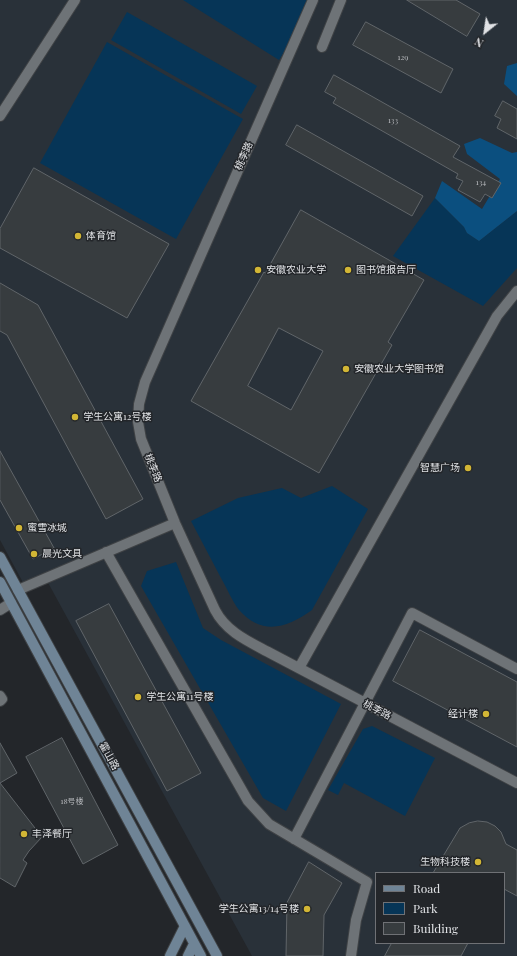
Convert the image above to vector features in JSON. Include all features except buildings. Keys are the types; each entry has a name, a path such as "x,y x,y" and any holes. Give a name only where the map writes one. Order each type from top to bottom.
{"main road":[{"name":"霍山路","path":"0,557 217,956"},
{"name":"霍山路","path":"0,582 201,956"},
{"path":"170,956 186,926"},
{"path":"188,956 194,944"}],"street":[{"path":"0,116 75,0"},
{"name":"桃李路","path":"313,0 145,382 139,404 138,422 141,439 175,523 217,614 224,625 235,634 298,668 517,783"},
{"path":"322,46 341,0"},
{"path":"298,668 497,316 517,291"},
{"path":"18,590 175,523"},
{"path":"106,552 248,801 269,824 367,882 356,920 351,956"},
{"path":"0,610 11,604"},
{"path":"294,839 412,613 517,669"},
{"path":"0,696 2,699 0,700"}],"shaded area":[{"name":"安徽农业大学","path":"0,0 517,0 517,956 252,956 46,579 26,588 0,540"},
{"path":"517,63 517,96 504,84 507,66"},
{"path":"480,138 512,153 517,152 517,211 479,241 467,233 464,227 435,198 442,181 482,209 500,179 467,154 464,144"}],"green space":[{"path":"183,0 311,0 315,3 279,60"},
{"path":"127,12 257,86 241,114 111,40"},
{"path":"107,42 243,119 176,239 40,163"},
{"path":"435,198 464,227 467,233 479,241 517,211 517,268 483,306 393,256"},
{"path":"332,486 368,509 312,610 284,625 266,626 257,624 248,618 236,606 191,521 238,498 282,488 301,498"},
{"path":"176,562 203,628 221,640 341,704 286,811 263,798 141,586 147,571"},
{"path":"372,726 435,758 405,816 344,783 338,795 328,790 363,729"}],"place":[{"name":"体育馆","path":"78,236"},
{"name":"安徽农业大学","path":"258,270"},
{"name":"图书馆报告厅","path":"348,270"},
{"name":"安徽农业大学图书馆","path":"346,369"},
{"name":"学生公寓12号楼","path":"75,417"},
{"name":"智慧广场","path":"468,468"},
{"name":"蜜雪冰城","path":"19,528"},
{"name":"晨光文具","path":"34,554"},
{"name":"学生公寓11号楼","path":"138,697"},
{"name":"经计楼","path":"486,714"},
{"name":"丰泽餐厅","path":"24,834"},
{"name":"生物科技楼","path":"478,862"},
{"name":"学生公寓13/14号楼","path":"307,909"}]}
